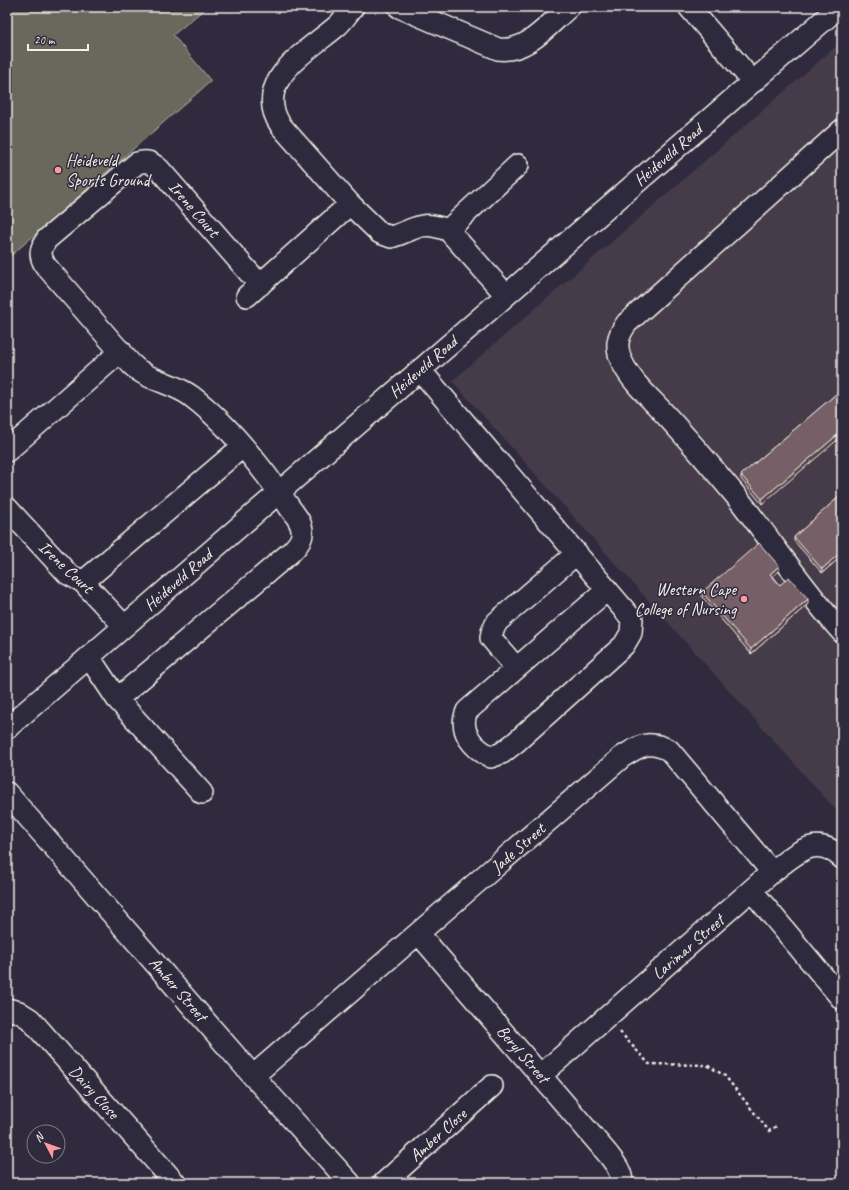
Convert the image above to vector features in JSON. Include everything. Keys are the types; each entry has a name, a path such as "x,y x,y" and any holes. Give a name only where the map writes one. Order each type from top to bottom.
{"street":[{"path":"353,7 339,24 282,74 274,86 271,97 272,109 280,126 350,204 380,233 386,237 398,235 416,226 424,225 434,225 448,230 506,296"},
{"path":"399,7 498,49 507,50 524,46 569,7"},
{"path":"689,7 753,82"},
{"name":"Heideveld Road","path":"7,728 839,7"},
{"path":"842,130 627,323 620,332 618,349 622,362 632,378 736,497 822,610 842,632"},
{"name":"Irene Court","path":"117,699 291,552 300,543 302,535 301,526 279,492 242,447 206,408 192,396 165,381 139,372 45,265 40,252 47,240 136,163 144,160 152,162 159,169 253,291 350,204"},
{"path":"448,230 518,165"},
{"path":"7,451 121,351"},
{"path":"420,370 632,619 632,633 624,645 516,742 502,754 491,757 482,752 465,733 463,720 467,711 607,590"},
{"path":"83,582 242,447"},
{"name":"Irene Court","path":"7,508 68,574 83,582 124,626"},
{"path":"510,673 491,638 497,622 577,553"},
{"path":"89,657 117,699 202,793"},
{"name":"Jade Street","path":"253,1076 622,757 646,744 657,744 669,750 772,872"},
{"name":"Amber Street","path":"7,793 253,1076 350,1183"},
{"name":"Larimar Street","path":"541,1075 772,872 802,850 813,846 826,847 842,858"},
{"path":"752,891 842,999"},
{"name":"Beryl Street","path":"419,934 607,1153 616,1166 622,1180"},
{"name":"Dairy Close","path":"7,1009 19,1012 30,1019 175,1183"},
{"name":"Amber Close","path":"384,1183 492,1086"}],"path":[{"path":"607,1017 649,1064 707,1065 725,1076 770,1131 778,1124"}],"shaded area":[{"name":"Western Cape College of Nursing","path":"842,41 842,817 452,381"}],"green space":[{"name":"Heideveld Sports Ground","path":"7,7 207,7 173,35 211,81 7,259"}],"building":[{"path":"842,389 842,431 762,499 741,475"},
{"path":"842,494 842,551 822,569 794,537"},
{"path":"759,543 779,566 770,574 780,585 789,577 808,599 751,649 702,592"}],"place":[{"name":"Heideveld Sports Ground","path":"58,170"},
{"name":"Western Cape College of Nursing","path":"744,599"}]}
